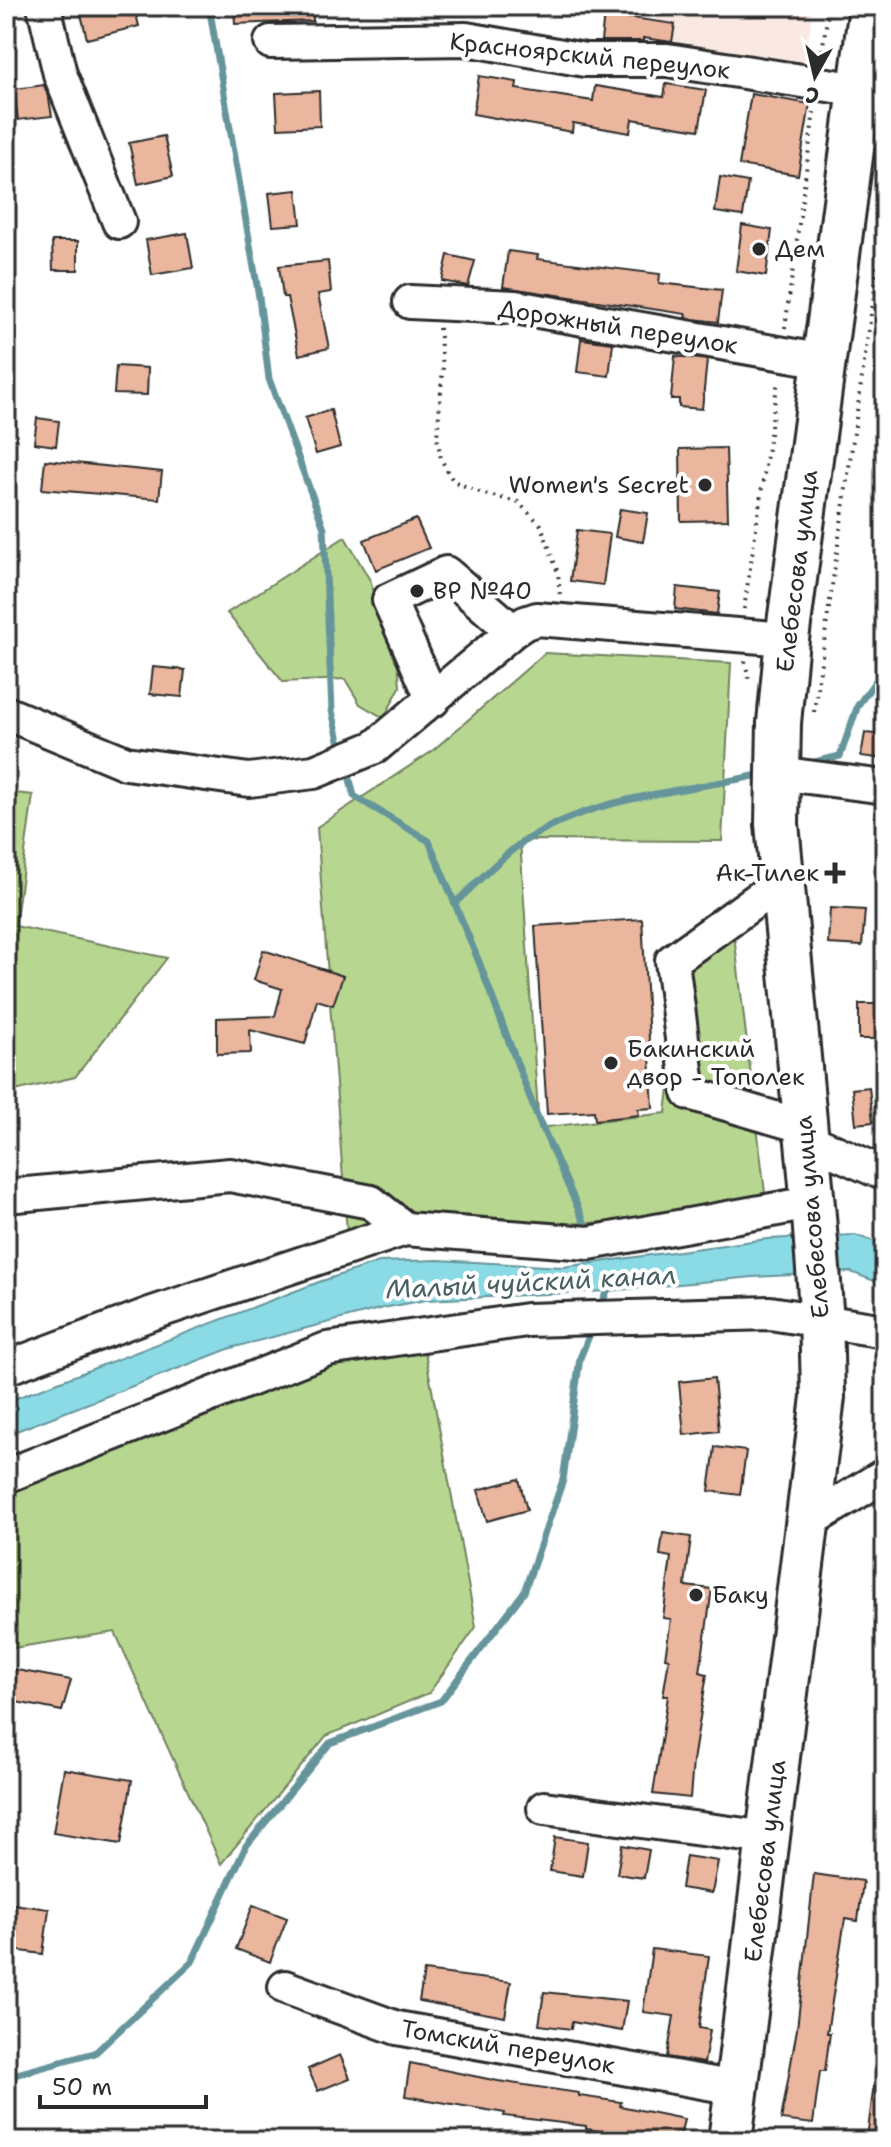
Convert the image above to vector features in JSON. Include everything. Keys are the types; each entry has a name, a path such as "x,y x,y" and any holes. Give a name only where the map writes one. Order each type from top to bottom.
{"main road":[{"name":"Елебесова улица","path":"730,2140 823,1397 814,1211 777,824 777,773 787,639 871,6"}],"street":[{"path":"44,6 60,74 119,222"},
{"name":"Красноярский переулок","path":"271,42 466,39 585,60 667,60 860,90"},
{"name":"Дорожный переулок","path":"424,303 515,307 824,361"},
{"path":"433,700 389,600 446,573 513,631"},
{"path":"6,736 126,763 249,780 314,772 375,747 513,631 537,619 787,639"},
{"path":"6,713 126,763"},
{"path":"777,773 885,787"},
{"path":"783,881 672,961 689,1093 806,1133 885,1174"},
{"path":"6,1196 230,1175 371,1202 405,1229"},
{"path":"6,1368 150,1314 405,1229 589,1243 794,1206 814,1211"},
{"path":"6,1476 327,1349 527,1320 821,1314 885,1331"},
{"path":"807,1523 885,1475"},
{"path":"544,1808 768,1838"},
{"name":"Томский переулок","path":"285,1987 397,2028 736,2088"},
{"path":"730,2140 737,2141"}],"path":[{"path":"812,724 885,216"},
{"path":"424,303 443,367 437,437 441,459 453,481 484,494 518,502 541,525 558,573 563,622"}],"shaded area":[{"path":"659,6 813,6 805,63 654,42"}],"green space":[{"path":"345,537 371,582 375,607 397,645 400,687 384,718 360,704 345,679 283,682 227,613"},
{"path":"545,653 731,663 722,841 520,840 539,1128 666,1113 684,962 732,918 765,1193 610,1222 347,1233 317,827 431,752"},
{"path":"6,792 33,795 15,926 167,958 75,1077 6,1093"},
{"path":"425,1352 476,1627 429,1693 326,1736 221,1864 115,1632 6,1649 6,1491 320,1365"}],"water":[{"name":"Малый чуйский канал","path":"855,1235 885,1245 885,1285 851,1272 753,1277 607,1291 426,1300 383,1308 231,1348 6,1435 6,1402 379,1262 438,1260 563,1267 767,1239"}],"building":[{"path":"79,6 134,6 139,26 87,39"},
{"path":"234,6 313,6 313,21 235,24"},
{"path":"604,14 675,24 672,42 643,38 643,41 601,41"},
{"path":"479,76 517,82 516,89 593,101 595,86 664,97 666,84 706,90 699,130 632,119 630,133 573,123 572,132 473,114"},
{"path":"44,85 52,116 18,120 14,89"},
{"path":"319,91 320,126 278,128 276,93"},
{"path":"751,94 810,104 798,175 739,165"},
{"path":"164,136 173,176 138,184 129,143"},
{"path":"720,177 748,182 743,216 715,212"},
{"path":"297,190 301,224 273,226 269,193"},
{"path":"742,225 772,230 766,276 736,271"},
{"path":"187,233 193,268 152,275 146,240"},
{"path":"52,241 78,241 78,270 53,270"},
{"path":"508,251 538,255 537,259 660,274 659,283 722,290 718,322 685,318 686,314 503,287"},
{"path":"448,255 475,261 468,286 442,281"},
{"path":"328,261 331,292 318,294 329,348 299,355 287,297 283,297 279,266"},
{"path":"581,339 613,343 609,376 577,372"},
{"path":"675,356 707,360 702,409 679,407 679,399 671,399"},
{"path":"116,366 148,368 147,395 114,394"},
{"path":"331,410 340,447 316,454 305,418"},
{"path":"37,418 59,421 56,446 34,443"},
{"path":"726,448 728,520 681,521 680,449"},
{"path":"45,460 162,472 159,499 42,489"},
{"path":"620,509 648,513 643,542 615,537"},
{"path":"416,519 429,548 376,570 364,540"},
{"path":"577,530 610,534 603,585 570,581"},
{"path":"677,587 720,592 717,614 675,609"},
{"path":"153,667 185,670 182,697 150,694"},
{"path":"865,733 885,735 885,759 861,756"},
{"path":"830,908 865,910 862,946 828,944"},
{"path":"642,919 653,1108 638,1109 639,1115 595,1120 594,1111 547,1114 535,926"},
{"path":"263,950 343,976 333,1005 317,1000 305,1044 250,1030 251,1053 217,1054 217,1018 275,1016 282,989 254,980"},
{"path":"859,1004 885,1004 885,1039 859,1039"},
{"path":"869,1087 873,1122 856,1124 852,1089"},
{"path":"714,1378 719,1431 684,1435 679,1382"},
{"path":"715,1447 746,1451 740,1495 709,1491"},
{"path":"519,1479 527,1510 487,1521 478,1490"},
{"path":"663,1533 691,1537 685,1586 712,1589 700,1672 707,1674 690,1798 653,1794 668,1696 663,1696 671,1619 663,1618 671,1557 660,1555"},
{"path":"6,1668 71,1680 62,1711 6,1700"},
{"path":"64,1769 132,1780 121,1844 53,1833"},
{"path":"555,1837 588,1842 583,1876 550,1871"},
{"path":"622,1845 649,1850 644,1878 617,1874"},
{"path":"686,1856 718,1861 712,1893 681,1888"},
{"path":"814,1874 863,1881 858,1921 845,1919 827,2033 830,2033 825,2071 820,2071 813,2124 781,2120 797,2029"},
{"path":"6,1903 49,1909 43,1954 6,1949"},
{"path":"253,1905 287,1918 270,1962 236,1949"},
{"path":"652,1949 709,1956 699,2028 710,2030 704,2063 667,2057 674,2016 643,2012"},
{"path":"424,1971 511,1982 505,2017 419,2001"},
{"path":"544,1992 627,2001 622,2031 572,2022 571,2029 539,2025"},
{"path":"340,2055 350,2078 318,2091 308,2069"},
{"path":"410,2063 579,2093 579,2096 621,2102 620,2106 684,2119 679,2141 641,2141 641,2137 586,2129 586,2126 504,2116 505,2113 405,2096"},
{"path":"874,2084 885,2085 885,2141 867,2138"}],"waterway":[{"path":"209,6 259,297 269,379 324,528 332,711 342,752"},
{"path":"806,764 840,756 858,705 885,668"},
{"path":"347,767 354,796 429,841 535,1111 589,1233"},
{"path":"455,903 497,863 550,826 579,814 640,797 763,774"},
{"name":"Малый чуйский канал","path":"603,1300 607,1291"},
{"path":"6,2077 95,2053 192,1962 246,1846 330,1743 441,1701 524,1592 563,1480 580,1358 589,1336"}],"place":[{"name":"Дем","path":"759,249"},
{"name":"Women's Secret","path":"705,485"},
{"name":"BP №40","path":"417,591"},
{"name":"Ак-Тилек","path":"835,873"},
{"name":"Бакинский двор - Тополек","path":"611,1063"},
{"name":"Баку","path":"696,1595"}]}
